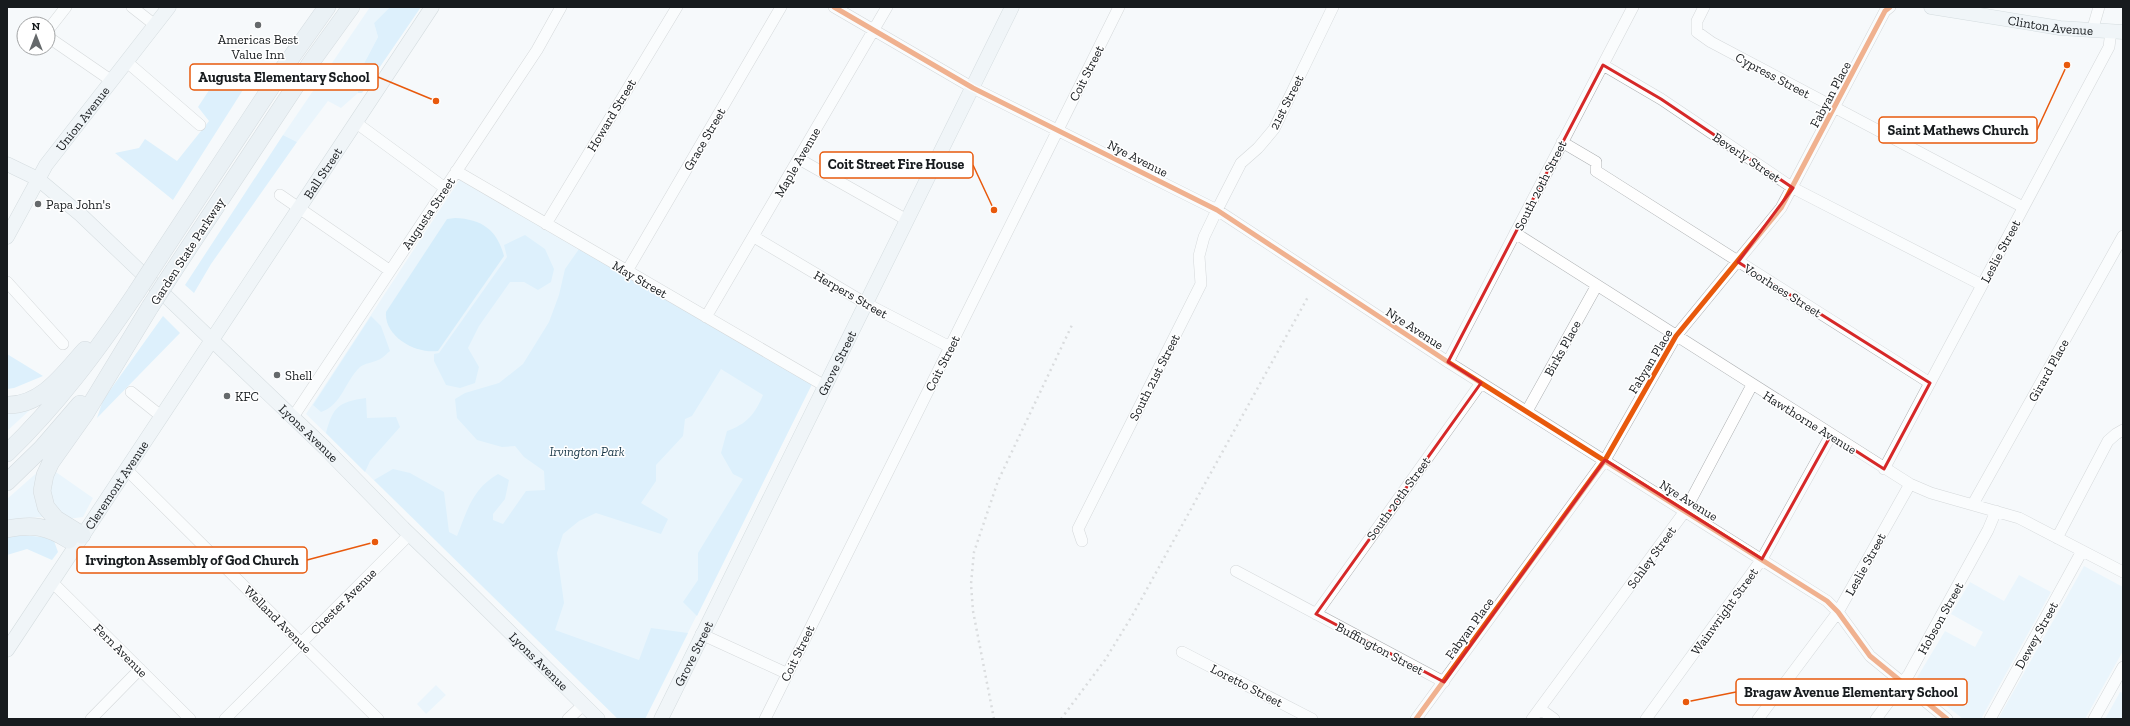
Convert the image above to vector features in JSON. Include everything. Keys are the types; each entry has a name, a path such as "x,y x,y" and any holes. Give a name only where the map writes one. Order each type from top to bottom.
{"highway":[{"name":"Garden State Parkway","path":"7,453 39,422 67,389 103,342 281,72 326,7"},
{"name":"Garden State Parkway","path":"7,482 42,448 108,369 296,84 351,7"},
{"path":"7,405 30,400 46,390 136,293"},
{"path":"79,540 56,519 46,506 42,491 45,475 51,462 85,414 150,307"},
{"path":"7,529 27,526 46,528 79,540"}],"main road":[{"name":"Union Avenue","path":"7,237 46,165 169,7"},
{"name":"Ball Street","path":"212,339 432,7"},
{"name":"Grove Street","path":"660,719 1012,7"},
{"name":"Clinton Avenue","path":"1931,7 1997,12 2092,31 2117,32"},
{"name":"Lyons Avenue","path":"7,164 38,179 81,215 212,339 598,719"},
{"name":"Cleremont Avenue","path":"7,650 161,416 178,394 212,339"}],"street":[{"path":"56,20 66,7"},
{"path":"132,7 155,25"},
{"name":"Augusta Street","path":"293,418 389,270 537,50 561,7"},
{"name":"Howard Street","path":"546,224 677,7"},
{"name":"Grace Street","path":"627,271 781,7"},
{"name":"Nye Avenue","path":"834,7 973,88 1217,210 1448,362 1685,510 1827,601 1838,612 1870,656 1947,719"},
{"name":"Maple Avenue","path":"706,317 887,7"},
{"name":"Coit Street","path":"765,719 786,673 1119,7"},
{"name":"21st Street","path":"1217,210 1241,163 1258,148 1274,129 1333,7"},
{"name":"South 20th Street","path":"1448,362 1633,7"},
{"name":"Cypress Street","path":"1704,7 1696,22 1697,32 1711,42 2024,206"},
{"name":"Fabyan Place","path":"1416,719 1605,460 1676,336 1781,208 1793,188 1885,11 1890,7"},
{"path":"2092,31 2099,7"},
{"name":"Leslie Street","path":"1884,469 2117,32"},
{"path":"56,42 112,81"},
{"path":"127,62 200,125"},
{"name":"Beverly Street","path":"1603,65 1661,99 1793,188 1982,285"},
{"path":"355,122 445,188"},
{"name":"Voorhees Street","path":"1562,142 1596,162 1596,171 1930,383"},
{"path":"799,159 907,220"},
{"name":"May Street","path":"456,171 824,386"},
{"path":"280,195 298,209 389,270"},
{"name":"South 21st Street","path":"1082,541 1078,529 1201,284 1199,256 1204,237 1217,210"},
{"name":"Hawthorne Avenue","path":"1515,232 1752,385 1910,484 1931,493 2019,518 2123,572"},
{"name":"Girard Place","path":"1973,504 2123,236"},
{"name":"Herpers Street","path":"754,237 865,303 950,347"},
{"path":"7,282 63,344"},
{"name":"Birks Place","path":"1527,411 1597,285"},
{"name":"South 20th Street","path":"1316,614 1481,383"},
{"name":"Schley Street","path":"1532,719 1685,510 1752,385"},
{"path":"131,392 161,416"},
{"path":"2057,538 2106,446 2116,434 2123,430"},
{"name":"Wainwright Street","path":"1646,719 1762,559 1831,435"},
{"name":"Welland Avenue","path":"126,469 378,719"},
{"name":"Leslie Street","path":"1758,719 1838,612 1910,484"},
{"name":"Hobson Street","path":"1876,719 1909,674 1988,530 1996,511"},
{"name":"Chester Avenue","path":"225,719 410,534"},
{"name":"Dewey Street","path":"1990,719 2082,551"},
{"name":"Buffington Street","path":"1236,571 1444,682"},
{"name":"Fern Avenue","path":"52,582 190,719"},
{"path":"701,634 786,673"},
{"name":"Loretto Street","path":"1182,652 1312,719"},
{"path":"2094,719 2123,667"},
{"path":"91,719 140,669"},
{"path":"568,719 583,705"},
{"path":"1540,709 1554,719"}],"highlighted area":[{"path":"1603,65 1661,99 1793,188 1738,262 1930,383 1884,469 1831,435 1762,559 1605,460 1444,682 1316,614 1481,383 1448,362"}],"green space":[{"path":"370,7 390,7 374,23 378,37 359,73 358,93 341,108 328,101 297,142 283,135"},
{"path":"390,7 421,7 362,93 358,93 359,73 378,37 374,23"},
{"path":"225,66 248,82 173,200 115,153 139,148 145,139 177,161 209,121 198,107"},
{"path":"283,135 297,142 211,264 194,293 185,285"},
{"name":"Irvington Park","path":"460,179 812,384 645,719 618,719 306,414"},
{"path":"525,235 545,249 554,269 551,282 538,290 524,282 510,282 479,326 468,348 479,367 475,383 460,388 446,385 434,361 434,354 439,353 507,257 504,245"},
{"path":"579,249 812,384 697,616 683,602 698,580 698,553 743,479 733,474 721,453 727,431 750,418 763,395 721,369 692,416 685,419 683,436 656,465 656,481 641,503 668,519 661,534 596,513 579,521 563,534 557,553 564,603 555,630 639,660 651,628 688,633 645,719 618,719 374,480 393,469 410,473 444,492 449,532 457,536 476,494 482,486 498,474 509,480 505,499 493,514 493,520 503,524 526,491 545,490 544,471 524,457 515,446 502,447 477,440 457,418 455,399 465,393 499,383 523,364 549,322 559,295 565,269"},
{"path":"163,316 180,333 97,418 103,400"},
{"path":"371,316 381,326 390,351 382,358 360,367 334,404 321,412 313,405"},
{"path":"7,354 43,376 14,388 7,389"},
{"path":"366,398 367,418 396,417 400,427 370,461 365,472 326,433 331,417 338,407 349,402"},
{"path":"30,410 7,431 7,411"},
{"path":"41,469 44,517 21,518 7,522 7,499"},
{"path":"53,470 93,498 83,517 68,519 55,508 46,492"},
{"path":"11,534 53,538 58,552 52,560 27,549 7,555 7,536"},
{"path":"2084,566 2123,587 2123,651 2085,719 1998,719"},
{"path":"2019,575 2051,592 1981,719 1963,719 1915,681 1945,631 1975,647 1983,632 1951,614 1970,582 2004,601"},
{"path":"436,685 446,695 426,714 417,704"},
{"path":"2120,692 2123,693 2123,719 2105,719"}],"shaded area":[{"path":"455,218 473,221 487,228 497,239 504,256 438,351 420,350 411,347 396,336 390,329 386,312 447,219"}],"railway":[{"path":"1061,719 1105,660 1132,616 1309,295"},
{"path":"994,719 973,611 971,584 974,552 998,481 1072,325"}],"cycle path":[{"path":"834,7 973,88 1217,210 1448,362 1827,601 1838,612 1870,656 1947,719"},
{"path":"1416,719 1605,460 1676,336 1781,208 1885,11 1890,7"}],"place":[{"name":"Americas Best Value Inn","path":"258,25"},
{"name":"Saint Mathews Church","path":"2067,65"},
{"name":"Augusta Elementary School","path":"436,101"},
{"name":"Papa John's","path":"38,204"},
{"name":"Coit Street Fire House","path":"994,210"},
{"name":"Shell","path":"277,375"},
{"name":"KFC","path":"227,396"},
{"name":"Irvington Assembly of God Church","path":"375,542"},
{"name":"Bragaw Avenue Elementary School","path":"1686,702"}]}
